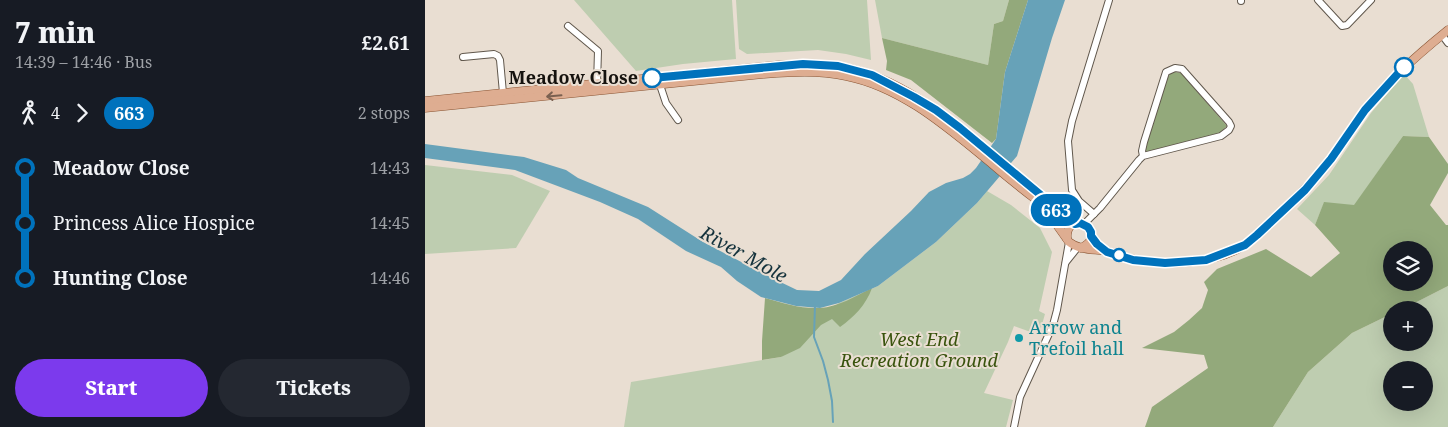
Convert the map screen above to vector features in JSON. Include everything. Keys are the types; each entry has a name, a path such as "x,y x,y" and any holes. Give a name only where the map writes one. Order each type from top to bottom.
{"main road":[{"path":"425,101 780,65 812,64 838,66 872,75 936,110 1006,171 1043,207 1068,241 1080,248 1107,252 1133,260 1165,263 1206,260 1245,245 1305,190 1331,159 1359,118 1397,74 1417,54 1445,32"},
{"path":"425,108 763,74 825,72 879,86 905,100 975,145"},
{"path":"1006,171 1048,201 1061,216 1075,224 1084,224 1089,228 1091,236 1097,244 1107,252"},
{"path":"1068,241 1068,230 1075,224"},
{"path":"1080,248 1085,247 1090,241 1091,236"}],"street":[{"path":"1094,214 1079,201 1072,190 1068,142 1072,121 1109,0"},
{"path":"1318,0 1342,26 1347,25 1371,0"},
{"path":"568,26 598,51 597,84"},
{"path":"1445,32 1448,43"},
{"path":"463,57 495,54 499,56 503,93"},
{"path":"1084,224 1100,208 1143,156 1221,136 1229,130 1231,126 1229,122 1182,69 1175,68 1166,72 1144,142 1143,156"},
{"path":"661,85 666,103 678,120"},
{"path":"1014,427 1020,397 1053,325 1066,262 1068,241"},
{"path":"1066,262 1080,248"}],"green space":[{"path":"574,0 732,0 736,59 636,71"},
{"path":"736,0 867,0 871,60 818,50 747,54 739,49"},
{"path":"875,0 1009,0 1003,21 994,24 988,65 882,38"},
{"path":"1009,0 1028,0 1005,72 996,139 992,143 911,80 886,70 887,61 882,38 988,65 994,24 1003,21"},
{"path":"1171,73 1181,73 1227,126 1219,134 1146,153 1145,149 1167,78"},
{"path":"1404,74 1413,84 1429,137 1403,136 1354,206 1324,203 1315,225 1297,209 1329,175 1371,113"},
{"path":"1403,136 1429,137 1448,164 1448,173 1430,205 1448,225 1448,286 1419,301 1383,301 1383,318 1352,333 1308,372 1273,427 1145,427 1152,407 1208,368 1204,355 1142,348 1174,332 1202,308 1208,290 1204,282 1217,269 1266,249 1311,277 1340,253 1315,225 1324,202 1354,205"},
{"path":"425,165 512,175 550,191 516,248 425,254"},
{"name":"West End Recreation Ground","path":"987,191 1011,205 1040,228 1052,252 1039,311 1045,314 1039,335 1014,326 984,393 1013,400 1006,427 624,427 631,382 781,357 839,303 878,286 936,242"},
{"path":"1448,286 1448,427 1273,427 1308,372 1352,333 1383,318 1383,351 1433,351 1433,301 1419,301"},
{"path":"872,288 859,310 840,327 832,319 821,325 800,348 781,357 762,360 765,298 799,307 820,308 853,298"}],"water":[{"path":"1028,0 1065,0 1017,156 977,203 936,242 878,286 839,303 820,308 796,306 761,297 737,281 721,267 686,251 638,219 600,202 515,170 425,158 425,144 524,157 566,170 578,178 648,207 703,242 797,290 819,291 841,280 929,192 946,183 963,178 976,168 996,139 1005,72"}],"waterway":[{"path":"815,305 814,337 828,380 833,422"}],"bus line":[{"name":"663","path":"652,78 803,64 838,66 872,75 936,110 960,128 1048,201 1061,216 1075,224 1080,223 1088,227 1091,236 1097,244 1107,252 1133,260 1165,263 1206,260 1245,245 1305,190 1331,159 1365,110 1404,67"}],"place":[{"name":"Meadow Close","path":"652,78"},
{"name":"Arrow and Trefoil hall","path":"1019,338"}],"water label":[{"name":"River Mole","path":"744,254"}]}
